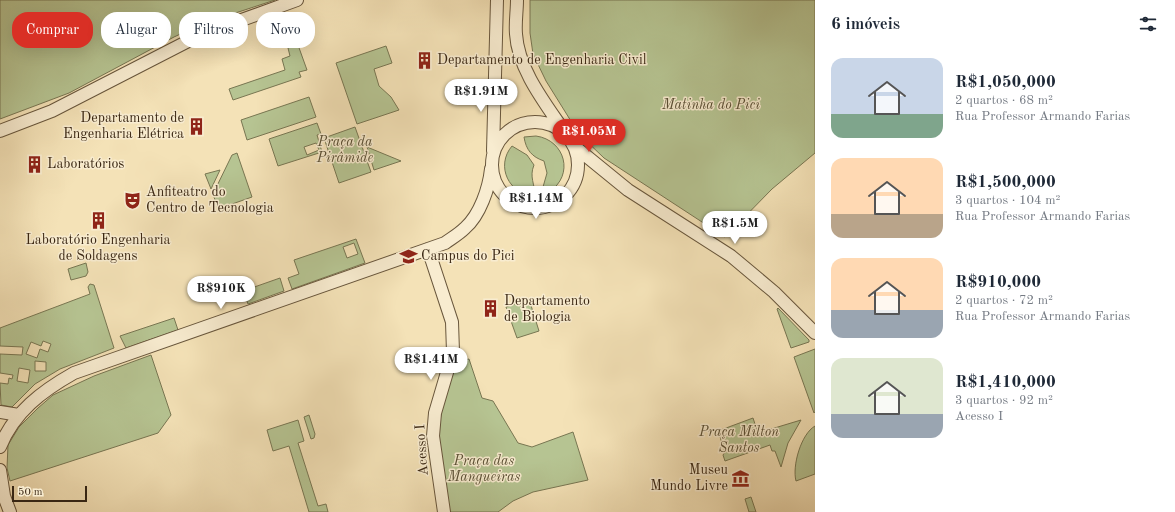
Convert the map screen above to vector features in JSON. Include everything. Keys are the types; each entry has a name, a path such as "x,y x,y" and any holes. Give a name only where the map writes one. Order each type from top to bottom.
{"street":[{"path":"0,131 52,111 200,36 297,0"},
{"path":"0,447 7,430 19,415 47,388 74,373 445,243 466,227 478,211 488,185 492,169 497,0"},
{"path":"517,0 516,35 519,51 526,69 545,103 574,146 628,190 731,256 774,292 815,333"},
{"path":"493,154 497,144 506,133 519,125 533,122 548,124 561,130 567,135"},
{"path":"492,169 496,185 505,196 517,204 530,208 544,208 563,198 576,181 579,167 574,146"},
{"name":"Acesso I","path":"428,249 452,322 453,352 435,413 433,436 444,512"},
{"path":"0,412 19,415"},
{"path":"0,470 4,496 10,512"}],"green space":[{"path":"0,0 275,0 238,12 179,12 179,35 171,39 171,12 101,12 101,48 153,48 69,93 0,119"},
{"name":"Matinha do Pici","path":"530,0 815,0 815,153 772,189 725,237 604,158 579,134 546,81 533,54 530,33"},
{"path":"386,46 392,63 374,69 379,86 391,97 399,110 357,124 336,63"},
{"path":"288,48 299,48 307,70 299,72 301,77 233,100 229,89 285,70 282,59 290,56"},
{"path":"309,97 316,117 247,140 241,120"},
{"path":"317,123 321,134 317,135 322,152 278,166 269,139","holes":["316,143 319,150 307,155 304,147"]},
{"name":"Praça da Pirâmide","path":"355,127 371,172 339,183 324,138"},
{"path":"536,136 546,139 554,144 560,151 563,159 564,168 562,177 557,185 549,192 543,187 547,173 544,161 530,152 526,146 524,137"},
{"path":"512,146 527,155 534,165 532,177 535,196 518,191 507,178 505,162 507,154"},
{"path":"367,147 401,161 374,170"},
{"path":"237,153 252,197 218,209 213,194 232,155"},
{"path":"220,170 211,189 205,174"},
{"path":"356,239 365,263 292,289 288,278 299,274 294,260","holes":["354,243 358,254 347,258 343,247"]},
{"path":"86,263 88,272 86,276 71,280 68,269"},
{"path":"280,278 284,291 248,304 243,291"},
{"path":"90,284 94,285 114,348 60,369 35,384 12,407 1,405 0,383 8,384 9,378 12,379 13,375 0,373 0,354 22,355 23,347 0,346 0,328 90,294 88,287","holes":["43,341 51,344 48,352 40,349 37,358 26,354 31,342 41,346","35,361 46,362 46,371 35,371","19,368 30,370 28,383 17,381"]},
{"path":"529,299 539,331 517,338 506,307"},
{"path":"778,308 809,340 809,342 791,348 777,309"},
{"path":"174,318 178,330 126,348 120,336"},
{"path":"815,349 815,412 814,413 794,357"},
{"path":"151,355 171,415 158,433 10,481 7,468 8,445 19,427 38,408 53,395 94,376"},
{"name":"Praça das Mangueiras","path":"469,359 482,398 493,401 518,443 532,447 573,432 588,480 533,492 513,501 498,512 448,512 438,433 444,396 456,362"},
{"path":"309,415 315,434 314,438 311,439 304,417"},
{"name":"Praça Milton Santos","path":"753,418 758,433 801,420 788,443 781,467 775,451 772,451 770,445 725,461 723,455 725,452 718,431"},
{"path":"298,420 304,441 298,443 318,506 326,504 328,512 309,512 289,446 273,451 267,430"},
{"path":"815,426 815,474 796,481 795,467 799,451 806,436"},
{"path":"751,497 756,512 749,512 745,499"}],"place":[{"name":"Departamento de Engenharia Civil","path":"424,60"},
{"name":"Departamento de Engenharia Elétrica","path":"197,126"},
{"name":"Laboratórios","path":"34,164"},
{"name":"Anfiteatro do Centro de Tecnologia","path":"133,200"},
{"name":"Laboratório Engenharia de Soldagens","path":"98,220"},
{"name":"Campus do Pici","path":"408,256"},
{"name":"Departamento de Biologia","path":"491,309"},
{"name":"Museu Mundo Livre","path":"741,478"}]}
